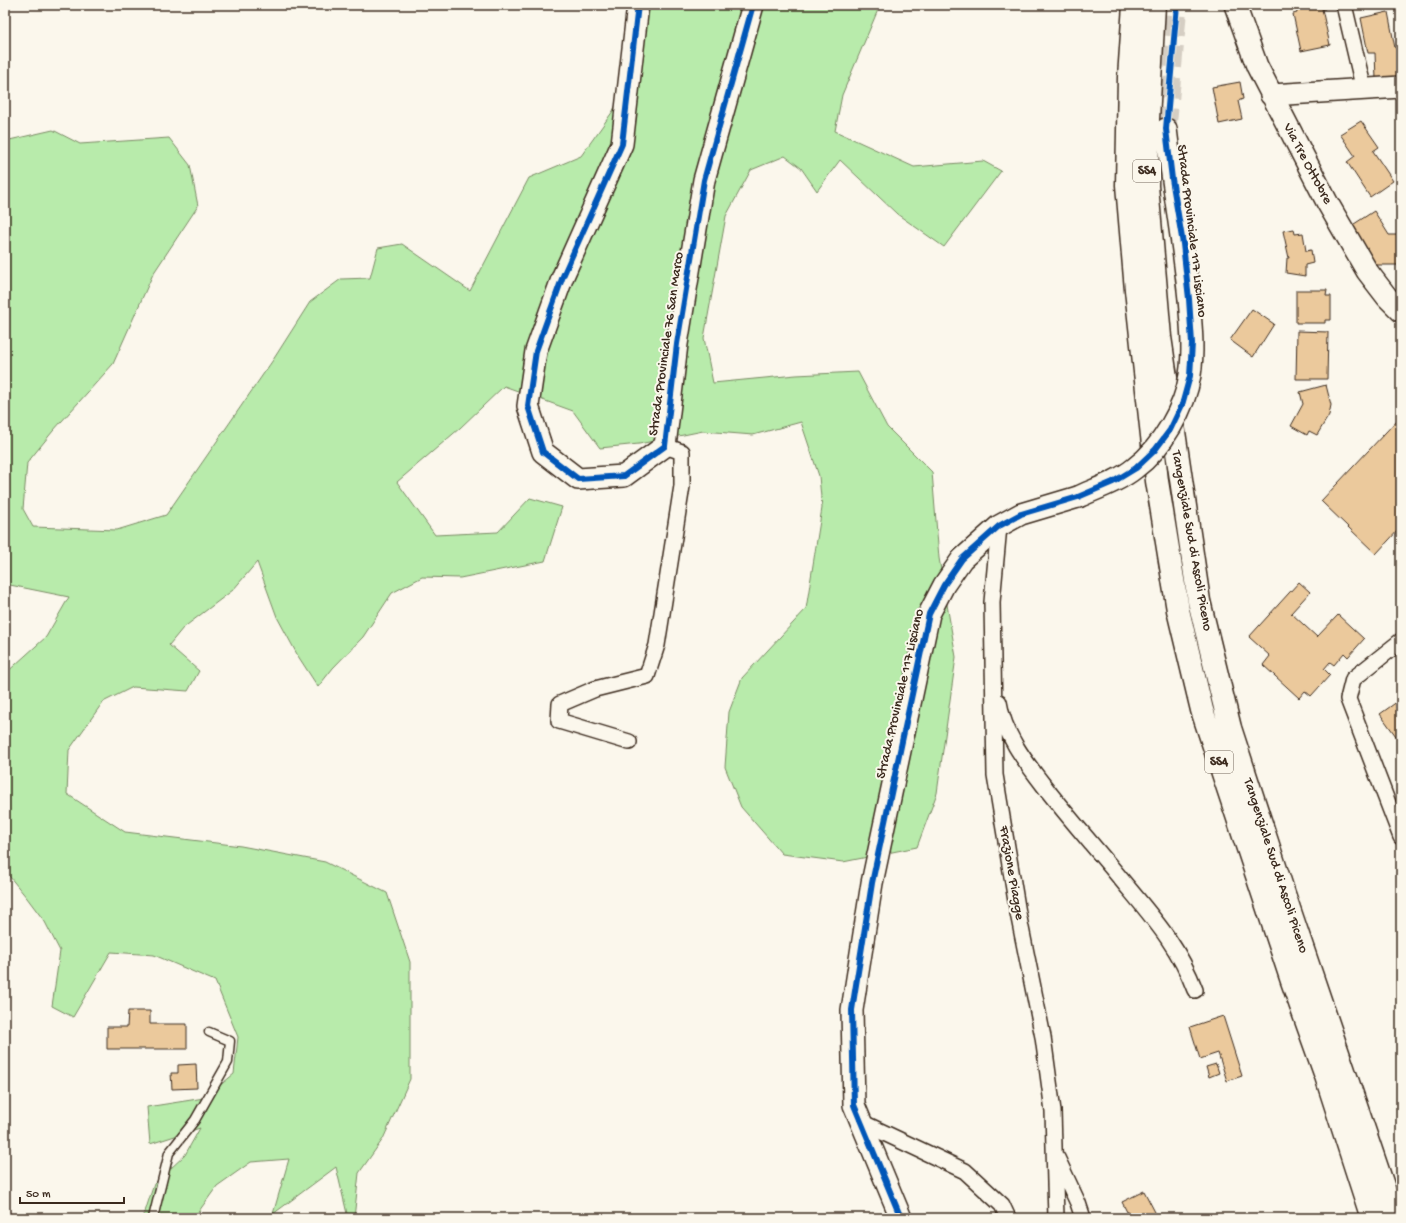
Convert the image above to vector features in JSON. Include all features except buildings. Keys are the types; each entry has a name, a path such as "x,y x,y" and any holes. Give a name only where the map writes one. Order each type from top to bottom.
{"highway":[{"name":"Tangenziale Sud di Ascoli Piceno","path":"1134,5 1129,76 1127,185 1136,290 1157,481 1178,610 1202,710 1292,981 1326,1076 1372,1218"},
{"name":"Tangenziale Sud di Ascoli Piceno","path":"1154,5 1148,120 1147,186 1160,337 1199,602 1230,728 1284,894 1394,1218"}],"street":[{"name":"Strada Provinciale 76 San Marco","path":"638,5 622,144 563,276 536,350 528,406 543,452 578,479 624,476 664,446 677,344 704,180 753,5"},
{"name":"Via Tre Ottobre","path":"1235,5 1257,66 1327,202 1368,271 1387,297 1401,311"},
{"path":"1344,5 1364,90"},
{"path":"1271,95 1401,87"},
{"name":"Strada Provinciale 117 Lisciano","path":"901,1218 854,1105 852,1010 872,883 929,614 944,584 962,559 999,526 1021,514 1078,497 1113,482 1136,468 1155,450 1170,430 1182,405 1190,376 1192,343 1183,244 1172,179 1166,129"},
{"path":"629,742 559,722 560,704 594,689 647,676 657,645 682,486 682,452 664,446"},
{"name":"Frazione Piagge","path":"999,526 992,602 995,775 1018,913 1043,1037 1053,1111 1056,1218"},
{"path":"1401,641 1353,679 1348,698 1401,837"},
{"path":"992,660 1001,712 1010,734 1025,762 1060,807 1160,926 1174,946 1187,970 1195,990"},
{"path":"861,1122 965,1171 1002,1204 1008,1218"},
{"path":"1054,1151 1078,1203 1083,1218"}],"lane":[{"path":"153,1218 170,1153 195,1120 228,1062 230,1041 209,1032"}],"green space":[{"path":"641,5 880,5 842,95 835,131 914,167 983,161 1001,171 944,247 897,214 840,160 817,191 801,168 785,156 751,170 726,216 704,338 713,383 796,375 858,372 887,427 932,472 939,558 956,657 937,793 917,847 843,862 782,854 741,807 725,767 729,712 742,678 806,609 822,508 819,476 801,422 753,435 703,431 639,444 600,448 573,411 504,386 460,428 397,482 435,535 498,532 530,498 562,507 545,561 460,578 422,577 392,593 363,637 333,668 318,687 298,656 277,617 257,562 233,590 183,628 169,645 199,671 188,691 133,687 103,702 69,750 67,794 125,832 241,846 325,862 387,893 410,962 410,1079 383,1139 359,1173 354,1218 348,1218 336,1167 273,1214 289,1159 251,1162 217,1186 194,1218 143,1218 154,1184 185,1155 200,1128 150,1144 147,1107 204,1098 234,1074 238,1037 215,981 154,955 111,952 73,1017 52,1006 60,951 45,922 5,871 5,674 46,637 69,597 5,584 5,141 53,130 80,144 169,138 190,165 198,206 153,274 113,364 53,431 27,463 23,509 33,527 117,530 166,515 273,360 310,302 341,279 370,278 378,248 402,244 470,291 529,178 581,156 613,111 644,40"}],"tunnel":[{"path":"1166,129 1177,5"}],"cycle path":[{"path":"638,5 622,144 563,276 536,351 528,406 543,452 578,479 624,476 665,446 677,344 704,180 753,5"},
{"path":"901,1218 854,1105 852,1010 872,883 929,614 944,585 962,559 999,526 1021,514 1078,497 1113,482 1136,468 1155,450 1170,430 1182,405 1190,376 1192,343 1183,244 1172,179 1166,129 1177,5"}]}
